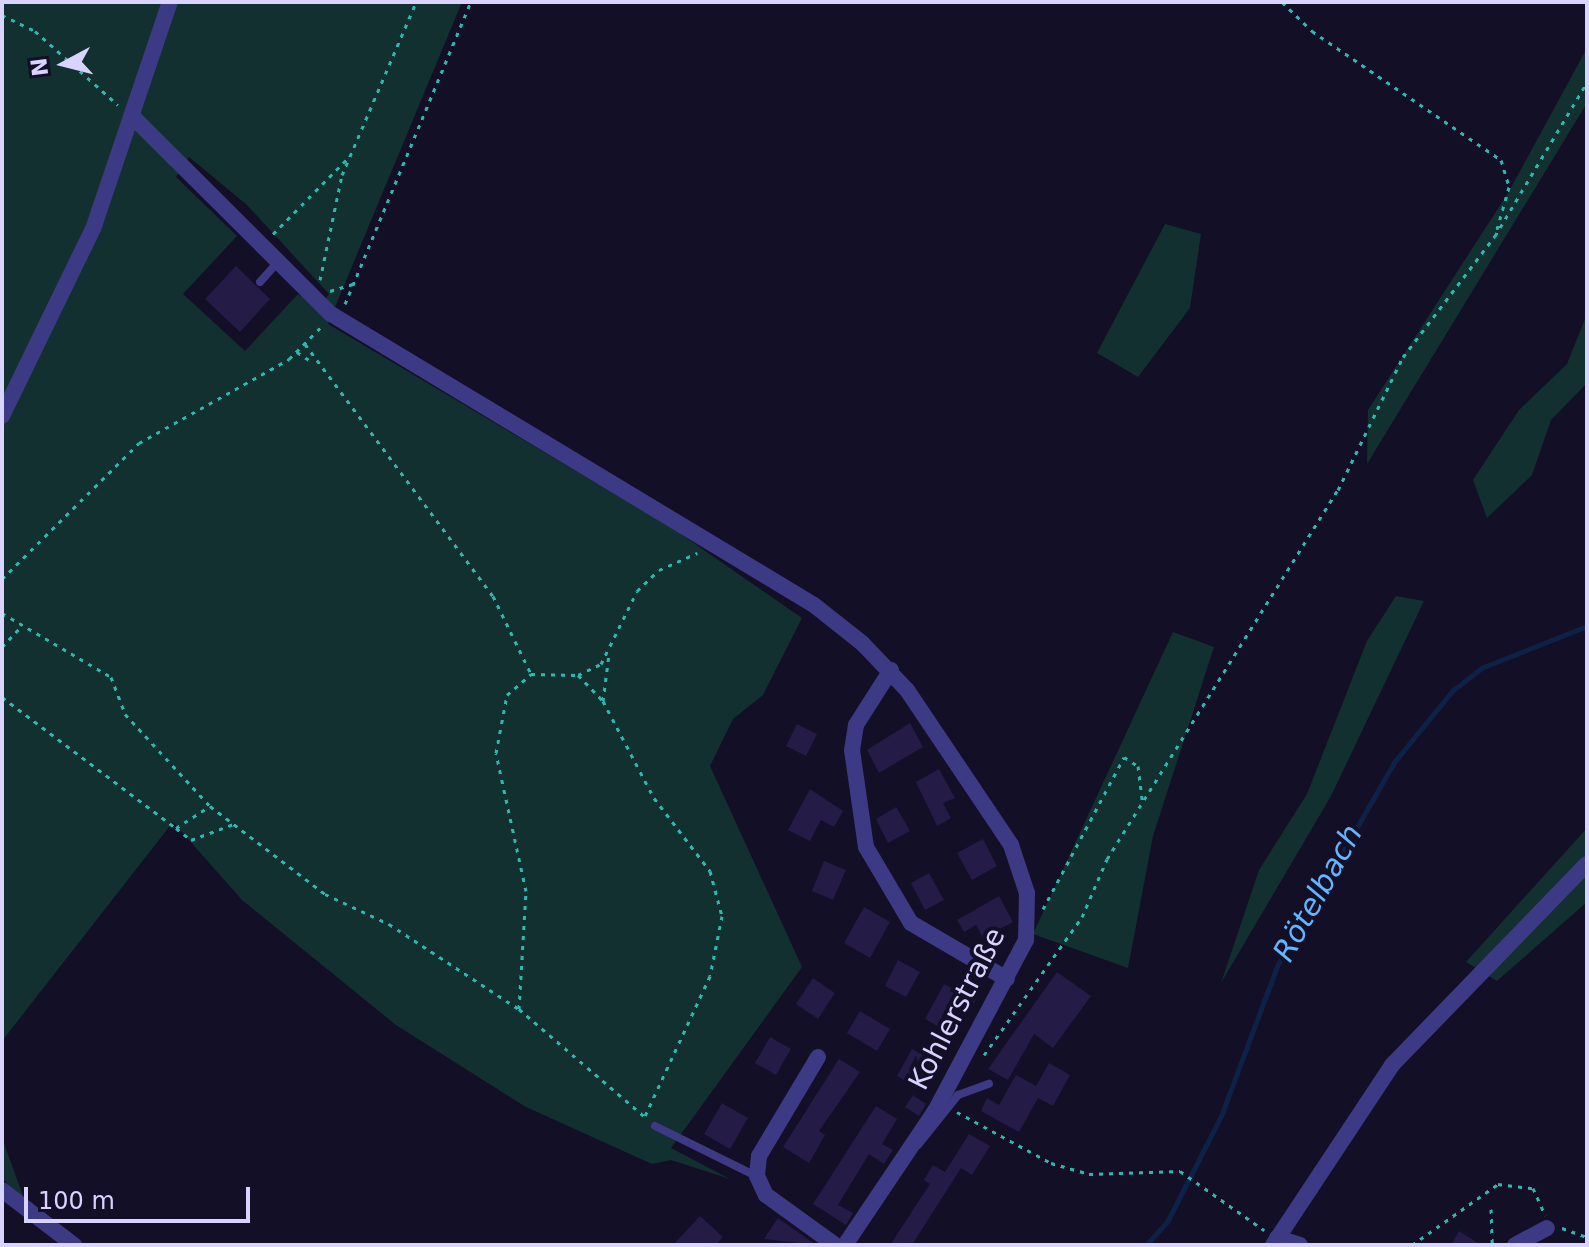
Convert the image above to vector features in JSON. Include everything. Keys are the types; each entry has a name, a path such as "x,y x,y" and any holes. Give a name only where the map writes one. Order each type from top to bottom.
{"street":[{"path":"2,416 93,229 135,119 170,2"},
{"path":"135,119 317,294 335,316"},
{"name":"Kohlerstraße","path":"335,316 814,605 891,670 1011,845 1027,893 1026,940 908,1153 845,1245"},
{"path":"891,670 856,725 852,750 866,847 911,923 1007,979"},
{"path":"1300,1245 1277,1238 1392,1065 1587,864"},
{"path":"818,1057 759,1156 757,1176 766,1195 835,1245"},
{"path":"2,1190 74,1245"},
{"path":"1515,1245 1547,1228"}],"lane":[{"path":"260,282 279,260"},
{"path":"908,1153 950,1108 958,1095 989,1084"},
{"path":"655,1126 757,1176"}],"path":[{"path":"353,284 317,294 349,157 416,2"},
{"path":"2,579 139,443 297,352 335,316 353,284 471,2"},
{"path":"1282,2 1312,31 1501,160 1509,187 1495,236"},
{"path":"2,15 35,31 135,119"},
{"path":"975,1070 1082,917 1141,804 1338,490 1403,357 1495,236 1587,82"},
{"path":"262,241 349,157"},
{"path":"305,344 312,362"},
{"path":"297,352 348,393 493,596 531,674"},
{"path":"603,701 610,650 637,591 659,570 717,546"},
{"path":"2,613 19,629 111,677 125,714 210,806 325,894 389,924 519,1009 655,1126"},
{"path":"2,647 19,629"},
{"path":"519,1009 526,891 496,753 517,681 531,674 578,675 610,650"},
{"path":"578,675 603,701 635,767 710,871 722,916 710,976 645,1116"},
{"path":"2,697 191,840 236,823"},
{"path":"1041,912 1124,757 1138,766 1141,804"},
{"path":"176,828 210,806"},
{"path":"950,1108 1051,1163 1089,1174 1180,1171 1201,1181 1277,1238"},
{"path":"1412,1245 1498,1184 1533,1188 1547,1228 1573,1228 1587,1237"},
{"path":"1491,1209 1492,1245"}],"green space":[{"path":"2,2 462,2 328,324 675,530 802,618 763,695 733,719 710,766 802,967 671,1148 730,1179 671,1160 652,1164 526,1107 396,1025 242,900 173,822 2,1041","holes":["189,157 247,205 329,294 319,307 298,294 245,351 183,294 237,236 176,177"]},
{"path":"1587,48 1587,103 1367,464 1368,410 1508,193"},
{"path":"1165,224 1201,234 1190,308 1138,377 1097,353"},
{"path":"1587,314 1587,383 1551,420 1532,475 1487,518 1473,480 1519,410 1567,364"},
{"path":"1396,596 1424,601 1331,796 1221,983 1259,870 1307,794 1367,641"},
{"path":"1173,632 1214,647 1153,836 1128,968 1033,934"},
{"path":"1587,828 1587,902 1497,981 1466,962"},
{"path":"2,1138 26,1204 2,1178"}],"building":[{"path":"236,266 270,299 240,332 205,299"},
{"path":"910,723 923,747 879,773 867,750"},
{"path":"797,724 817,734 806,756 786,746"},
{"path":"939,769 955,798 943,803 951,818 937,826 916,782"},
{"path":"810,789 843,811 834,827 821,820 810,841 788,830"},
{"path":"896,807 910,831 888,843 876,819"},
{"path":"983,839 997,866 972,880 957,853"},
{"path":"824,861 846,870 833,900 812,891"},
{"path":"929,873 944,900 925,910 911,883"},
{"path":"999,896 1013,922 983,938 976,925 964,932 957,920"},
{"path":"864,907 890,922 870,958 844,943"},
{"path":"898,960 920,972 906,997 885,986"},
{"path":"1057,972 1091,996 1053,1048 1034,1034 1008,1080 988,1069"},
{"path":"813,978 835,993 818,1019 796,1004"},
{"path":"944,984 975,1001 955,1036 925,1019"},
{"path":"860,1011 890,1029 877,1051 847,1033"},
{"path":"770,1037 791,1049 776,1075 755,1063"},
{"path":"912,1049 937,1064 922,1091 897,1076"},
{"path":"839,1059 860,1072 819,1131 825,1135 809,1163 783,1147"},
{"path":"1049,1063 1070,1075 1053,1106 1038,1098 1019,1132 981,1111 987,1098 999,1105 1016,1075 1036,1086"},
{"path":"913,1095 926,1104 919,1116 905,1107"},
{"path":"722,1103 748,1118 730,1149 704,1134"},
{"path":"876,1106 897,1119 882,1144 893,1150 884,1164 869,1154 838,1205 853,1213 846,1225 813,1204"},
{"path":"969,1134 990,1146 972,1175 961,1168 912,1245 890,1245 930,1184 924,1180 933,1165 945,1172"},
{"path":"700,1216 723,1237 716,1245 673,1245"},
{"path":"778,1218 812,1242 816,1245 764,1239"},
{"path":"1459,1231 1481,1245 1451,1245"}],"waterway":[{"name":"Rötelbach","path":"1146,1245 1167,1222 1221,1116 1277,966 1395,761 1452,691 1481,668 1587,626"}]}
